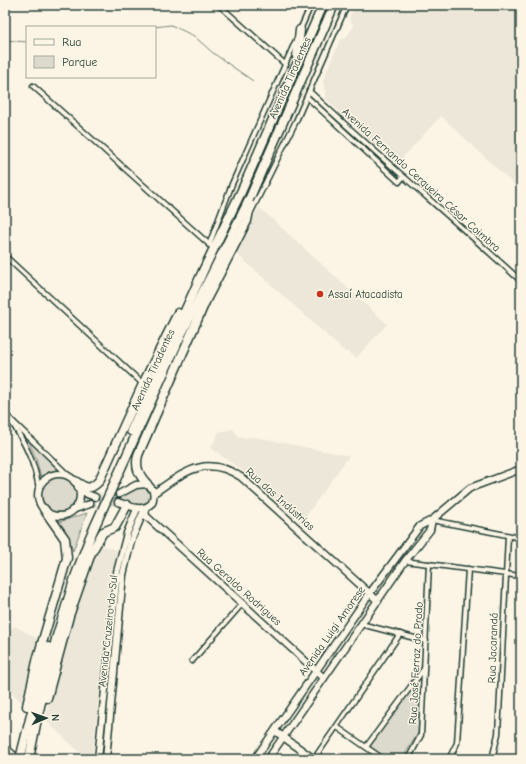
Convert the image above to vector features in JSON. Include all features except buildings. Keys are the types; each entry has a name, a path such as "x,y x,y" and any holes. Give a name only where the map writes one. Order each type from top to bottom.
{"highway":[{"name":"Avenida Tiradentes","path":"20,759 60,606 76,560 203,271 211,247 289,83 323,5"},
{"name":"Avenida Tiradentes","path":"29,759 54,646 75,577 90,537 180,337 254,188 334,5"},
{"path":"289,83 298,53 300,30"},
{"path":"147,484 138,473 136,461 138,455 206,300 247,221 254,188"},
{"path":"74,482 88,488 94,487 99,481 143,384 187,295 203,271"},
{"path":"180,337 206,300"},
{"path":"32,742 44,708 69,616 91,553 103,532 114,527 127,506"},
{"path":"23,743 24,723 31,688 67,558 65,539 44,509"}],"street":[{"path":"219,5 286,65"},
{"path":"34,86 211,247 232,184 286,65 311,5"},
{"path":"247,221 310,91 347,5"},
{"name":"Avenida Fernando Cerqueira César Coimbra","path":"310,91 403,177 449,215 521,281"},
{"path":"307,96 399,182 403,177"},
{"path":"5,256 143,384"},
{"path":"6,415 87,494 95,497"},
{"path":"6,415 31,455 36,472 39,500 44,509 50,514 58,515 66,514 72,510 90,504"},
{"name":"Rua das Indústrias","path":"154,493 194,468 212,465 230,469 242,477 378,601"},
{"name":"Avenida Luigi Amorese","path":"255,759 317,672 370,593 420,526 432,520 470,488 521,469"},
{"path":"39,490 42,482 52,475 60,474 74,482 79,500 72,510"},
{"path":"119,494 136,485 147,484 153,488 154,493"},
{"name":"Avenida Cruzeiro do Sul","path":"106,756 123,580 131,541 145,508 152,503 154,493"},
{"path":"118,502 137,509 145,508"},
{"name":"Rua Geraldo Rodrigues","path":"145,508 146,516 324,678"},
{"name":"Avenida Cruzeiro do Sul","path":"98,759 116,576 127,533 137,509"},
{"path":"432,520 521,538"},
{"name":"Avenida Luigi Amorese","path":"268,759 405,561 430,530 432,520"},
{"path":"114,527 127,533"},
{"name":"Rua Jacarandá","path":"492,759 498,734 508,536"},
{"path":"405,561 521,576"},
{"name":"Rua José Ferraz do Prado","path":"408,759 421,735 429,564"},
{"path":"449,759 457,743 468,569"},
{"path":"116,576 123,580"},
{"path":"192,661 242,604"},
{"path":"361,624 426,641"},
{"path":"275,731 314,759 400,634"},
{"path":"366,747 424,670"},
{"path":"415,681 423,685"},
{"path":"337,727 383,759"},
{"path":"5,746 20,759"},
{"path":"106,756 112,759"}],"shaded area":[{"path":"355,5 521,5 521,191 441,116 395,166 326,99 323,80 340,40 346,38 354,26 349,18"},
{"path":"259,207 387,324 356,358 349,352 345,352 236,253 239,244 251,230 249,228"},
{"path":"233,429 239,438 254,437 349,456 301,523 246,473 211,448 219,432"},
{"path":"99,545 117,550 110,589 92,759 87,759 45,720 62,645"},
{"path":"15,626 38,639 22,703 5,686 5,635"}],"green space":[{"path":"28,439 58,470 48,472 41,477"},
{"path":"59,476 69,479 74,484 77,494 74,504 69,509 59,512 49,509 44,504 41,494 44,484 49,479"},
{"path":"144,487 148,489 151,497 145,505 136,505 119,499 81,503 83,494 98,498 114,498"},
{"path":"87,513 73,551 68,535 59,522"},
{"path":"413,684 421,687 418,733 402,759 388,759 370,746"}],"waterway":[{"path":"156,27 171,25 194,36 213,53 253,81"},
{"path":"5,40 26,42"}],"tunnel":[{"path":"95,497 119,494"},
{"path":"90,504 118,502"}],"place":[{"name":"Assaí Atacadista","path":"320,294"}]}
